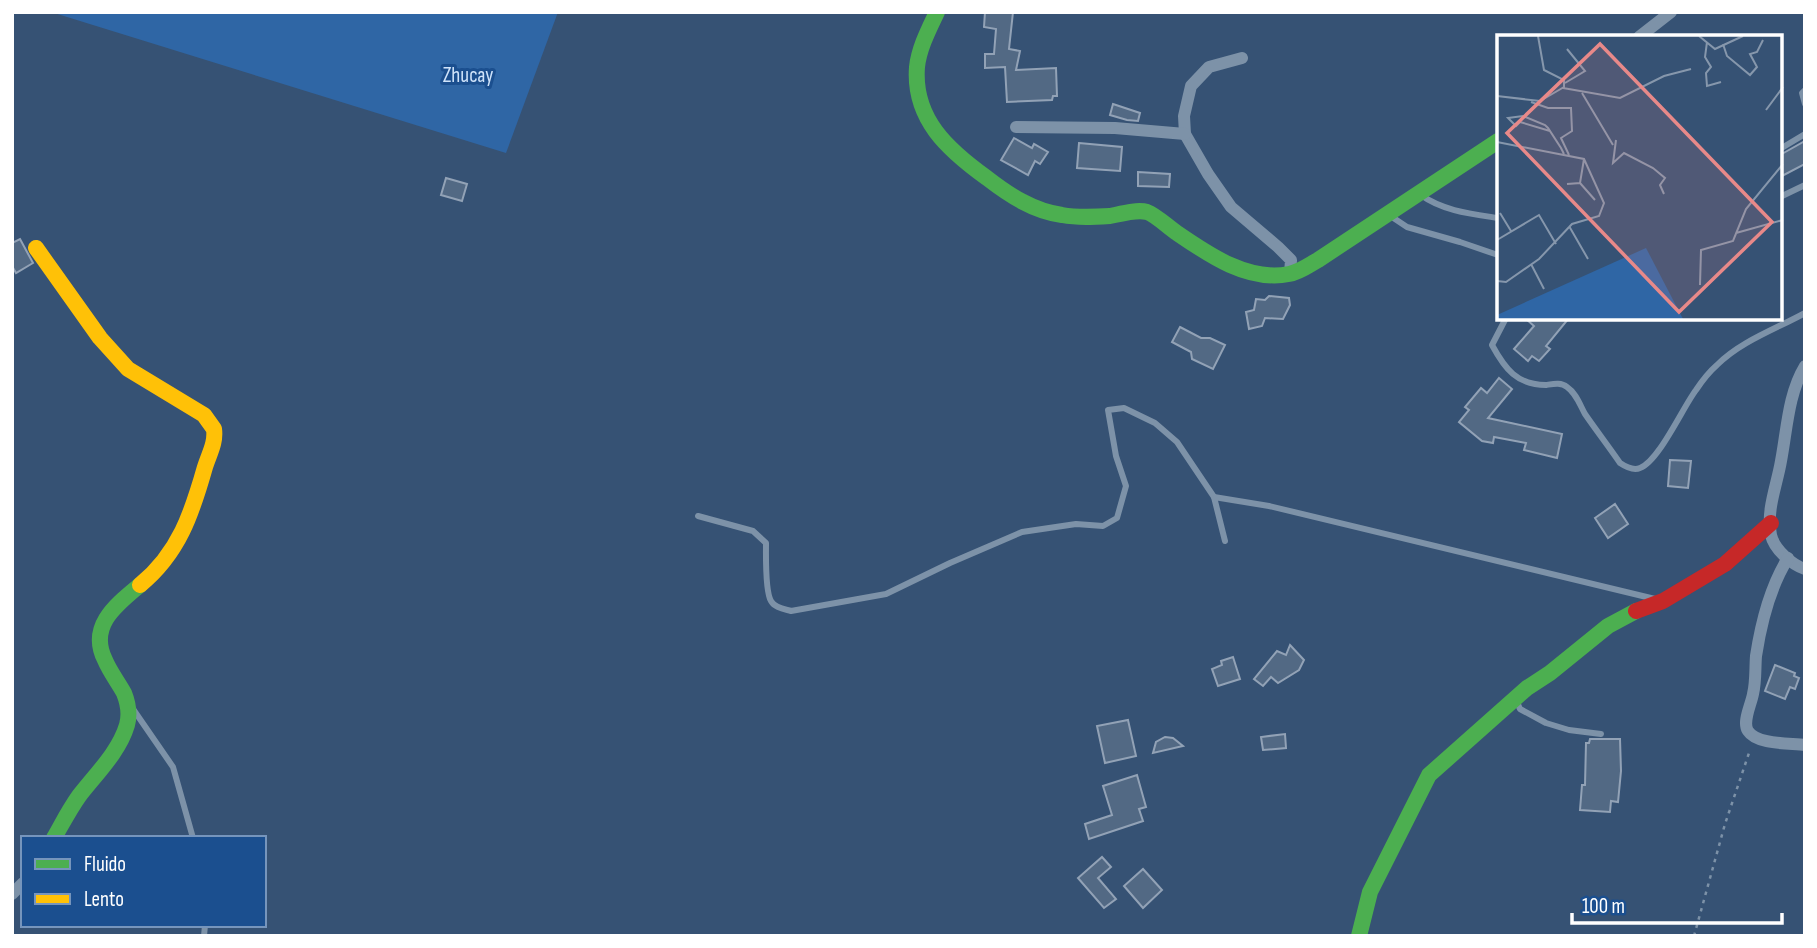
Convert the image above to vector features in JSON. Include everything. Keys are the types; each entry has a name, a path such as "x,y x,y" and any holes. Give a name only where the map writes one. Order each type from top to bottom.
{"street":[{"path":"937,12 917,64 919,96 925,115 938,138 958,158 1011,196 1046,212 1085,217 1147,212 1216,258 1264,275 1290,274 1318,260 1497,142"},
{"path":"1642,35 1671,12"},
{"path":"1242,58 1209,67 1191,86 1184,116 1185,134 1231,207 1291,260 1290,274"},
{"path":"1016,127 1115,128 1185,134"},
{"path":"36,248 100,338 128,369 204,415 212,423 215,432 201,482 179,538 157,570 112,610 103,623 97,641 128,702 129,717 118,744 71,807 55,836"},
{"path":"1805,366 1791,405 1771,506 1771,537 1788,558 1805,569"},
{"path":"1360,936 1370,892 1429,775 1527,688 1608,626 1682,591 1725,564 1771,523"},
{"path":"1788,558 1766,610 1756,657 1754,692 1746,725 1748,732 1763,741 1805,745"}],"lane":[{"path":"1805,90 1802,93 1805,104"},
{"path":"1782,148 1805,134"},
{"path":"1782,196 1805,185"},
{"path":"1419,194 1431,202 1466,213 1497,218"},
{"path":"1387,214 1407,227 1497,254"},
{"path":"1505,320 1492,345 1509,370 1526,383 1566,386 1620,463 1628,468 1638,469 1648,463 1659,450 1696,389 1716,365 1740,346 1805,313"},
{"path":"698,516 753,531 766,543 770,600 778,608 791,611 887,594 1022,532 1076,524 1103,526 1116,518 1126,486 1116,456 1108,410 1124,408 1155,423 1177,442 1214,497 1226,541"},
{"path":"1214,497 1269,506 1663,601"},
{"path":"1515,698 1520,709 1546,723 1569,730 1601,734"},
{"path":"128,702 173,767 192,836"}],"path":[{"path":"1694,936 1725,824 1754,737"}],"green space":[{"name":"Zhucay","path":"51,12 558,12 506,153"}],"building":[{"path":"985,12 1013,12 1009,49 1020,51 1016,70 1056,68 1057,96 1053,96 1052,100 1007,102 1005,67 985,68 985,54 994,54 996,29 984,27"},
{"path":"1113,104 1140,113 1138,121 1110,115"},
{"path":"1014,138 1032,148 1034,144 1048,152 1040,164 1035,161 1028,175 1001,160"},
{"path":"1805,141 1805,164 1782,176 1782,154"},
{"path":"1079,143 1122,147 1120,171 1077,168"},
{"path":"1138,172 1170,174 1169,187 1138,186"},
{"path":"446,178 467,184 462,201 441,195"},
{"path":"20,239 33,263 16,273 12,266 12,243"},
{"path":"1269,296 1289,298 1290,305 1283,319 1265,318 1262,326 1249,329 1246,312 1254,310 1256,299 1265,300"},
{"path":"1527,320 1567,320 1546,346 1550,349 1539,361 1532,356 1528,361 1514,349 1534,326"},
{"path":"1180,327 1201,338 1210,338 1225,345 1213,369 1192,359 1191,352 1172,342"},
{"path":"1499,378 1512,389 1488,418 1562,434 1557,458 1524,450 1526,443 1494,437 1493,443 1482,441 1459,422 1469,410 1465,407 1481,388 1487,393"},
{"path":"1670,460 1691,461 1688,488 1668,486"},
{"path":"1615,504 1628,524 1608,538 1595,518"},
{"path":"1290,645 1304,660 1299,670 1278,683 1271,677 1263,686 1254,679 1277,651 1286,655"},
{"path":"1233,657 1240,679 1218,686 1212,669 1222,665 1221,661"},
{"path":"1775,665 1795,673 1794,676 1799,678 1795,689 1790,687 1785,699 1765,691"},
{"path":"1128,720 1136,756 1105,763 1097,726"},
{"path":"1285,734 1286,748 1263,750 1261,737"},
{"path":"1165,737 1173,738 1183,746 1153,753 1156,742"},
{"path":"1590,739 1620,739 1618,802 1611,801 1610,812 1580,810 1582,785 1585,785 1586,743 1589,743"},
{"path":"1137,775 1146,807 1139,809 1143,821 1089,839 1085,824 1112,815 1103,786"},
{"path":"1102,857 1111,867 1098,878 1116,899 1104,908 1078,878"},
{"path":"1143,869 1162,890 1143,908 1124,886"}],"traffic: fast":[{"path":"937,12 918,60 917,86 927,118 936,132 959,156 995,184 1031,206 1051,213 1086,217 1147,212 1216,258 1259,274 1297,272 1497,142"},
{"path":"55,836 79,796 113,754 127,725 128,713 124,693 105,660 100,637 107,617 140,585"},
{"path":"1359,936 1370,892 1429,775 1527,688 1608,626 1636,611"}],"traffic: slow":[{"path":"36,248 100,338 128,369 204,415 214,429 212,448 182,531 165,560 140,585"}],"traffic: jam":[{"path":"1636,611 1663,601 1725,564 1771,523"}]}
